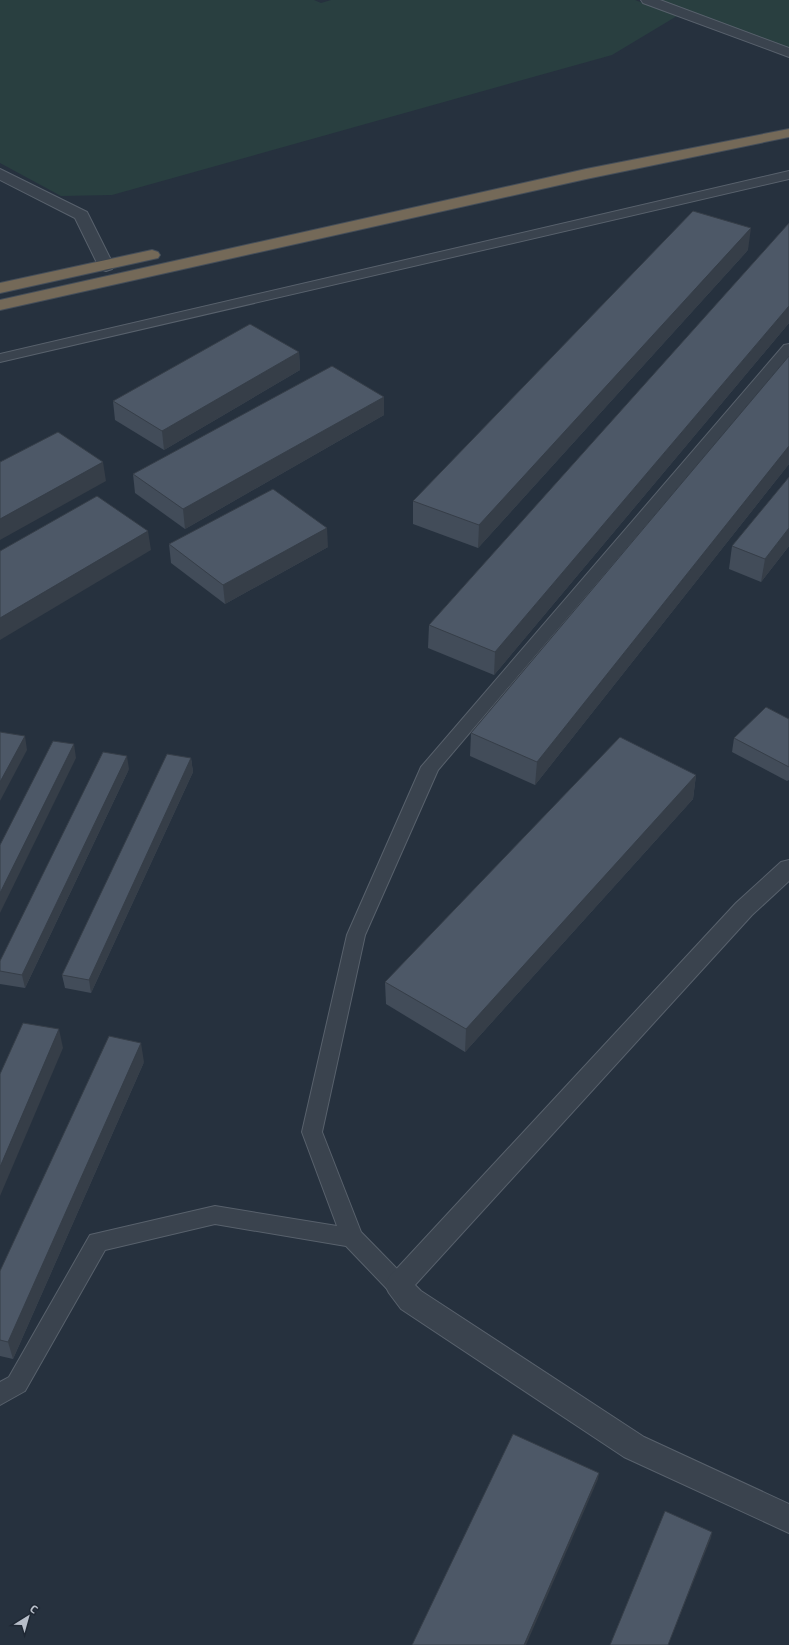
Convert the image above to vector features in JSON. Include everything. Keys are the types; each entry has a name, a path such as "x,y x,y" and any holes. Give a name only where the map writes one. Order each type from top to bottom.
{"highway":[{"path":"317,219 596,157 766,123"},
{"path":"0,305 572,177 789,133"},
{"path":"0,288 164,253"}],"street":[{"path":"648,0 789,53"},
{"path":"0,174 81,215 106,266"},
{"path":"789,868 744,909 398,1285 411,1300 634,1447 789,1519"}],"lane":[{"path":"0,358 789,175"},
{"path":"398,1285 352,1238 312,1132 356,935 430,767 789,348"},
{"path":"0,1394 16,1384 98,1242 215,1215 352,1238"}],"green space":[{"path":"0,0 314,0 321,3 331,0 635,0 677,16 612,55 112,195 61,196 0,163"},
{"path":"659,0 789,0 789,48 787,48"}],"building":[{"path":"693,211 751,228 479,525 413,501"},
{"path":"789,223 789,306 495,652 429,625"},
{"path":"250,324 299,352 162,431 113,401"},
{"path":"789,356 789,446 537,762 471,733"},
{"path":"332,366 384,397 183,509 133,474"},
{"path":"58,432 103,462 0,519 0,462"},
{"path":"789,477 789,528 765,559 732,546"},
{"path":"273,489 327,528 223,585 169,544"},
{"path":"97,496 148,531 0,618 0,551"},
{"path":"766,707 789,719 789,767 734,738"},
{"path":"0,732 25,736 0,782"},
{"path":"620,737 696,775 466,1029 385,982"},
{"path":"53,741 74,744 0,893 0,845"},
{"path":"103,752 127,756 22,975 0,971 0,961"},
{"path":"167,754 191,758 89,980 62,975"},
{"path":"23,1023 59,1029 0,1167 0,1074"},
{"path":"109,1036 141,1043 8,1342 0,1340 0,1271"},
{"path":"513,1434 599,1473 524,1645 412,1645"},
{"path":"665,1511 712,1532 668,1645 610,1645"}]}
